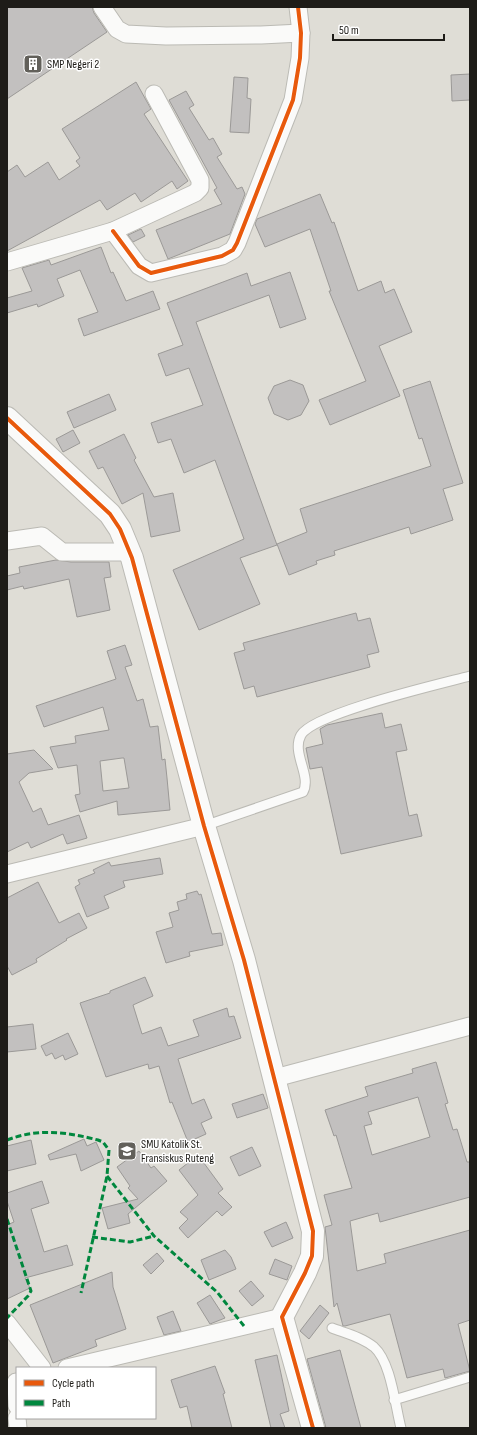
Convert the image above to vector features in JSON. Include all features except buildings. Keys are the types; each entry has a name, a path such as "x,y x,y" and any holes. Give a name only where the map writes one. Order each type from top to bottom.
{"street":[{"path":"102,7 117,29 126,34 166,36 260,35 301,32"},
{"path":"113,231 140,266 151,273 222,256 233,250 273,155 293,100 297,81 301,32 298,7"},
{"path":"7,262 113,231 194,193 200,188 200,180 154,94"},
{"path":"7,418 110,514 120,529 130,552 204,826 244,960 314,1231 312,1256 305,1273 282,1317 313,1428"},
{"path":"7,541 42,536 62,552 130,552"},
{"path":"7,874 204,826"},
{"path":"275,1078 470,1026"},
{"path":"71,1367 282,1317"},
{"path":"7,1324 41,1367"},
{"path":"13,1382 16,1400"}],"lane":[{"path":"204,826 303,792 305,783 298,747 301,736 311,726 329,716 351,709 470,676"},
{"path":"332,1328 364,1341 378,1352 387,1368 401,1428"},
{"path":"394,1400 470,1377"}],"marked path":[{"path":"7,1140 30,1134 52,1132 64,1133 98,1140 103,1142 109,1150 107,1176 81,1293"},
{"path":"107,1176 154,1236 217,1292 244,1326"},
{"path":"7,1219 31,1291 7,1318"},
{"path":"92,1237 130,1242 154,1236"}],"cycle path":[{"path":"113,231 139,266 151,273 222,256 233,250 293,100 300,58 301,33 298,7"},
{"path":"7,418 110,514 120,529 132,558 204,826 244,960 313,1231 312,1256 305,1273 282,1317 313,1428"}],"place":[{"name":"SMP Negeri 2","path":"33,64"},
{"name":"SMU Katolik St. Fransiskus Ruteng","path":"127,1151"}]}
